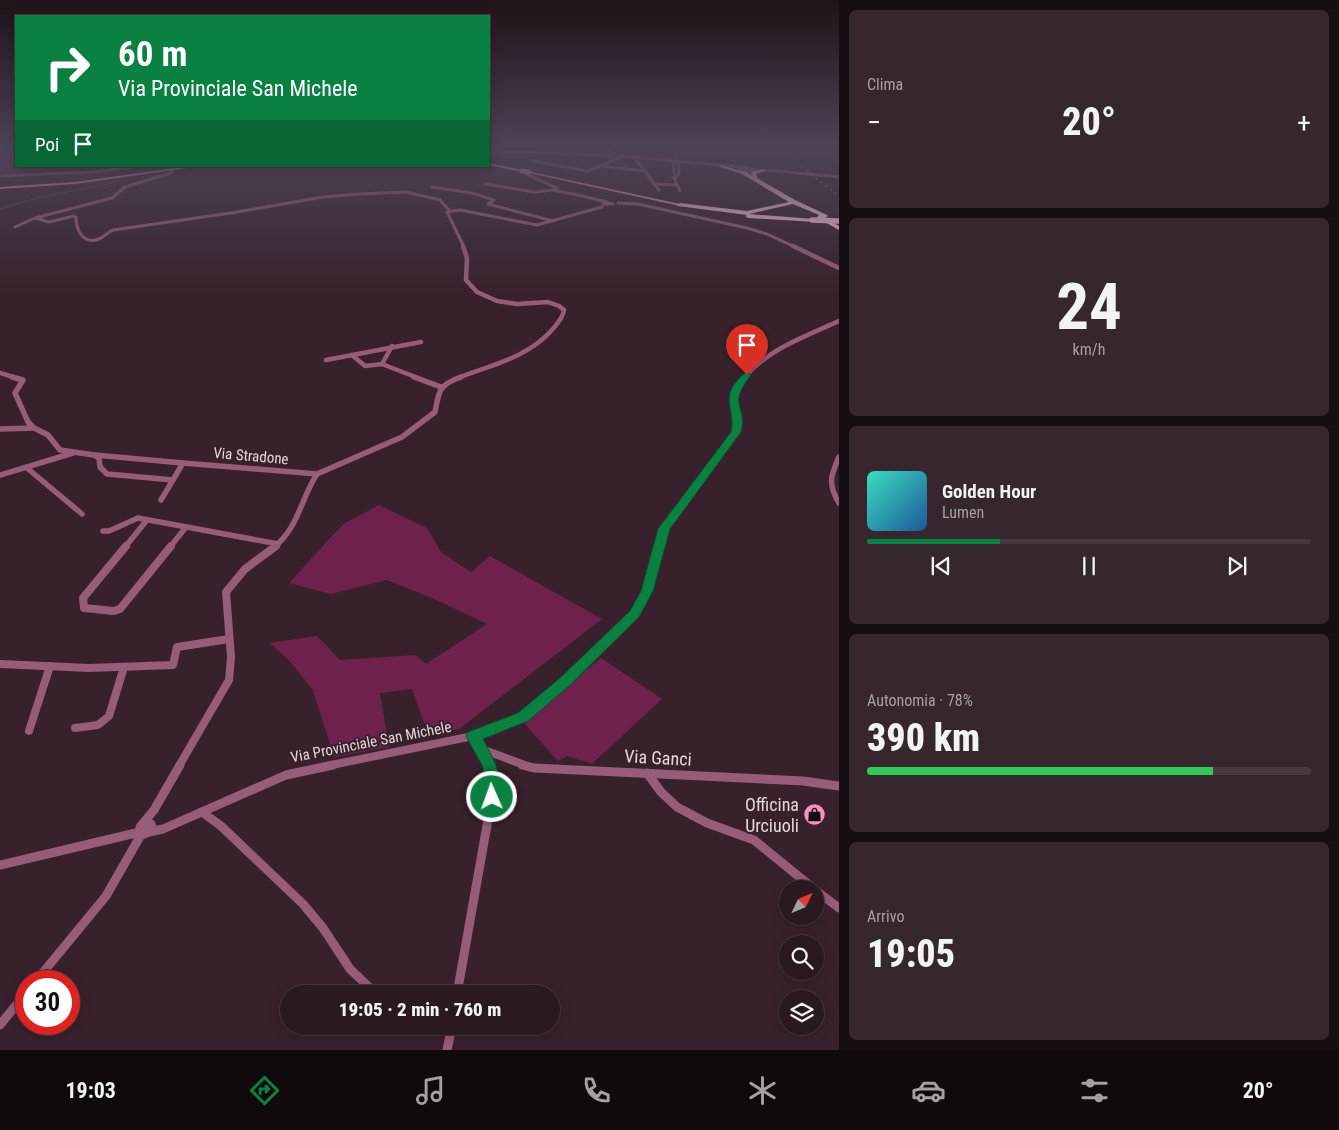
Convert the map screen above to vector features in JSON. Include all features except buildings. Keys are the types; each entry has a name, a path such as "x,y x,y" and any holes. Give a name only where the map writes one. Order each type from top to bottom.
{"highway":[{"path":"777,195 826,219"},
{"path":"786,195 826,219"},
{"path":"724,212 750,212 784,200"},
{"path":"794,202 839,225"},
{"path":"680,205 778,220 839,225"},
{"path":"778,220 768,215 765,211 769,208 785,206 808,210"},
{"path":"724,212 778,220"},
{"path":"815,222 826,224 826,219"}],"main road":[{"path":"635,195 680,205"}],"street":[{"path":"15,227 35,218 112,198 116,195"},
{"path":"35,218 39,221 48,222 74,216 76,217 75,226 82,238 88,240 100,239 106,233 113,230 231,213 323,197 356,195"},
{"path":"419,195 440,200 449,210 460,210 537,225 607,204 638,204 768,234 839,268"},
{"path":"477,195 494,200 488,204 554,221"},
{"path":"577,195 607,204"},
{"path":"45,970 106,896 229,680 231,657 226,592 245,569 278,544 290,531 311,483 317,474 402,437 435,412 441,387 454,379 513,359 548,336 564,314 564,310 553,302 538,301 509,304 483,294 469,285 465,277 466,255 447,212 449,210"},
{"name":"Via Provinciale San Michele","path":"0,865 145,829 163,829 286,775 473,736 523,717 564,682 635,614 647,591 664,529 736,432 739,422 734,410 733,397 738,384 776,350 839,321"},
{"path":"326,360 421,342"},
{"path":"382,364 392,346"},
{"path":"352,355 365,366 382,364 441,387"},
{"path":"0,373 23,380 15,393 28,422 34,428 48,435 60,450 73,453"},
{"path":"0,429 34,428"},
{"path":"0,475 73,453"},
{"name":"Via Stradone","path":"73,453 317,474"},
{"path":"94,455 99,458 100,467 107,474 173,480"},
{"path":"839,457 830,476 830,489 839,503"},
{"path":"161,500 183,462"},
{"path":"25,468 82,514"},
{"path":"102,531 109,531 138,518 278,544"},
{"path":"147,520 83,598 84,608 114,611 120,609 186,527"},
{"path":"0,664 124,667 173,665 177,646 229,639"},
{"path":"29,731 50,666"},
{"path":"75,728 98,725 109,716 124,667"},
{"path":"460,985 492,797 490,766 473,736"},
{"name":"Via Ganci","path":"479,748 517,764 534,768 804,781 839,786"},
{"path":"647,774 659,792 669,802 702,821 742,834 756,841 803,880"},
{"path":"202,812 221,826 303,904 323,928 350,970 367,985"},
{"path":"824,897 839,908"},
{"path":"0,1025 15,1007"},
{"path":"447,1050 450,1035"}],"shaded area":[{"path":"379,505 427,528 441,552 471,572 490,556 602,619 459,729 429,736 412,689 380,693 389,747 334,757 313,690 288,659 269,643 317,636 340,660 415,655 426,664 487,624 432,598 387,580 331,594 289,583 343,524"},
{"path":"601,658 662,699 592,764 567,756 558,761 523,722"}],"waterway":[{"path":"0,209 52,195"}],"place":[{"name":"Officina Urciuoli","path":"815,815"}],"route":[{"path":"492,797 490,766 473,736 523,717 564,682 635,614 647,591 664,529 730,443 736,432 739,422 734,410 733,397 738,384 747,375"}]}
